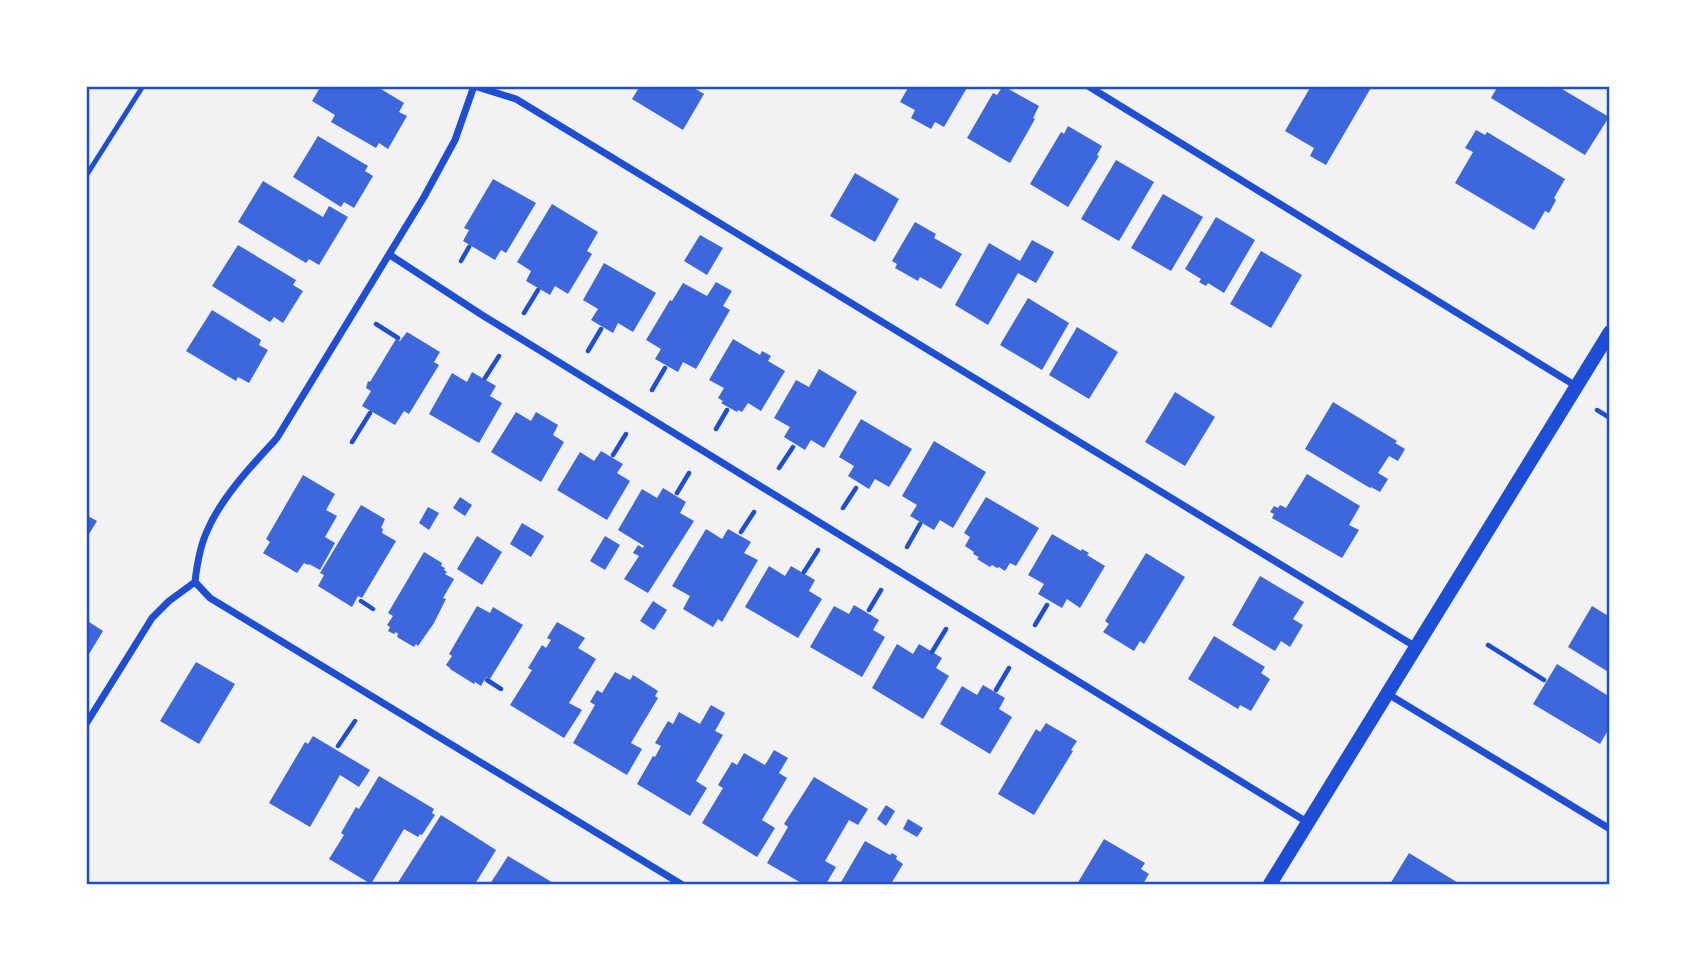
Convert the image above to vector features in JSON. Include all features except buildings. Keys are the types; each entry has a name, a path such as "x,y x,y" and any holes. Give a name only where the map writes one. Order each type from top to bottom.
{"main road":[{"path":"1270,884 1610,332"}],"street":[{"path":"86,724 152,618 169,601 195,582 197,564 208,529 228,497 283,428 390,255 455,139 474,86 516,99 1416,648"},
{"path":"1088,86 1577,386"},
{"path":"390,255 481,315 1307,822"},
{"path":"195,582 210,598 681,884"},
{"path":"1388,694 1610,829"}],"lane":[{"path":"86,176 143,86"}],"path":[{"path":"461,261 469,247"},
{"path":"524,313 538,290"},
{"path":"376,324 398,338"},
{"path":"589,351 601,329"},
{"path":"485,378 499,356"},
{"path":"652,390 665,368"},
{"path":"716,429 727,410"},
{"path":"1597,410 1610,418"},
{"path":"352,442 370,412"},
{"path":"614,455 626,434"},
{"path":"779,468 793,447"},
{"path":"677,493 690,473"},
{"path":"844,508 856,488"},
{"path":"741,532 754,512"},
{"path":"907,547 920,524"},
{"path":"804,572 818,550"},
{"path":"869,610 881,590"},
{"path":"361,601 373,609"},
{"path":"1035,625 1047,605"},
{"path":"932,652 946,629"},
{"path":"1488,645 1544,680"},
{"path":"996,690 1009,668"},
{"path":"487,680 501,689"},
{"path":"338,746 355,721"}]}
